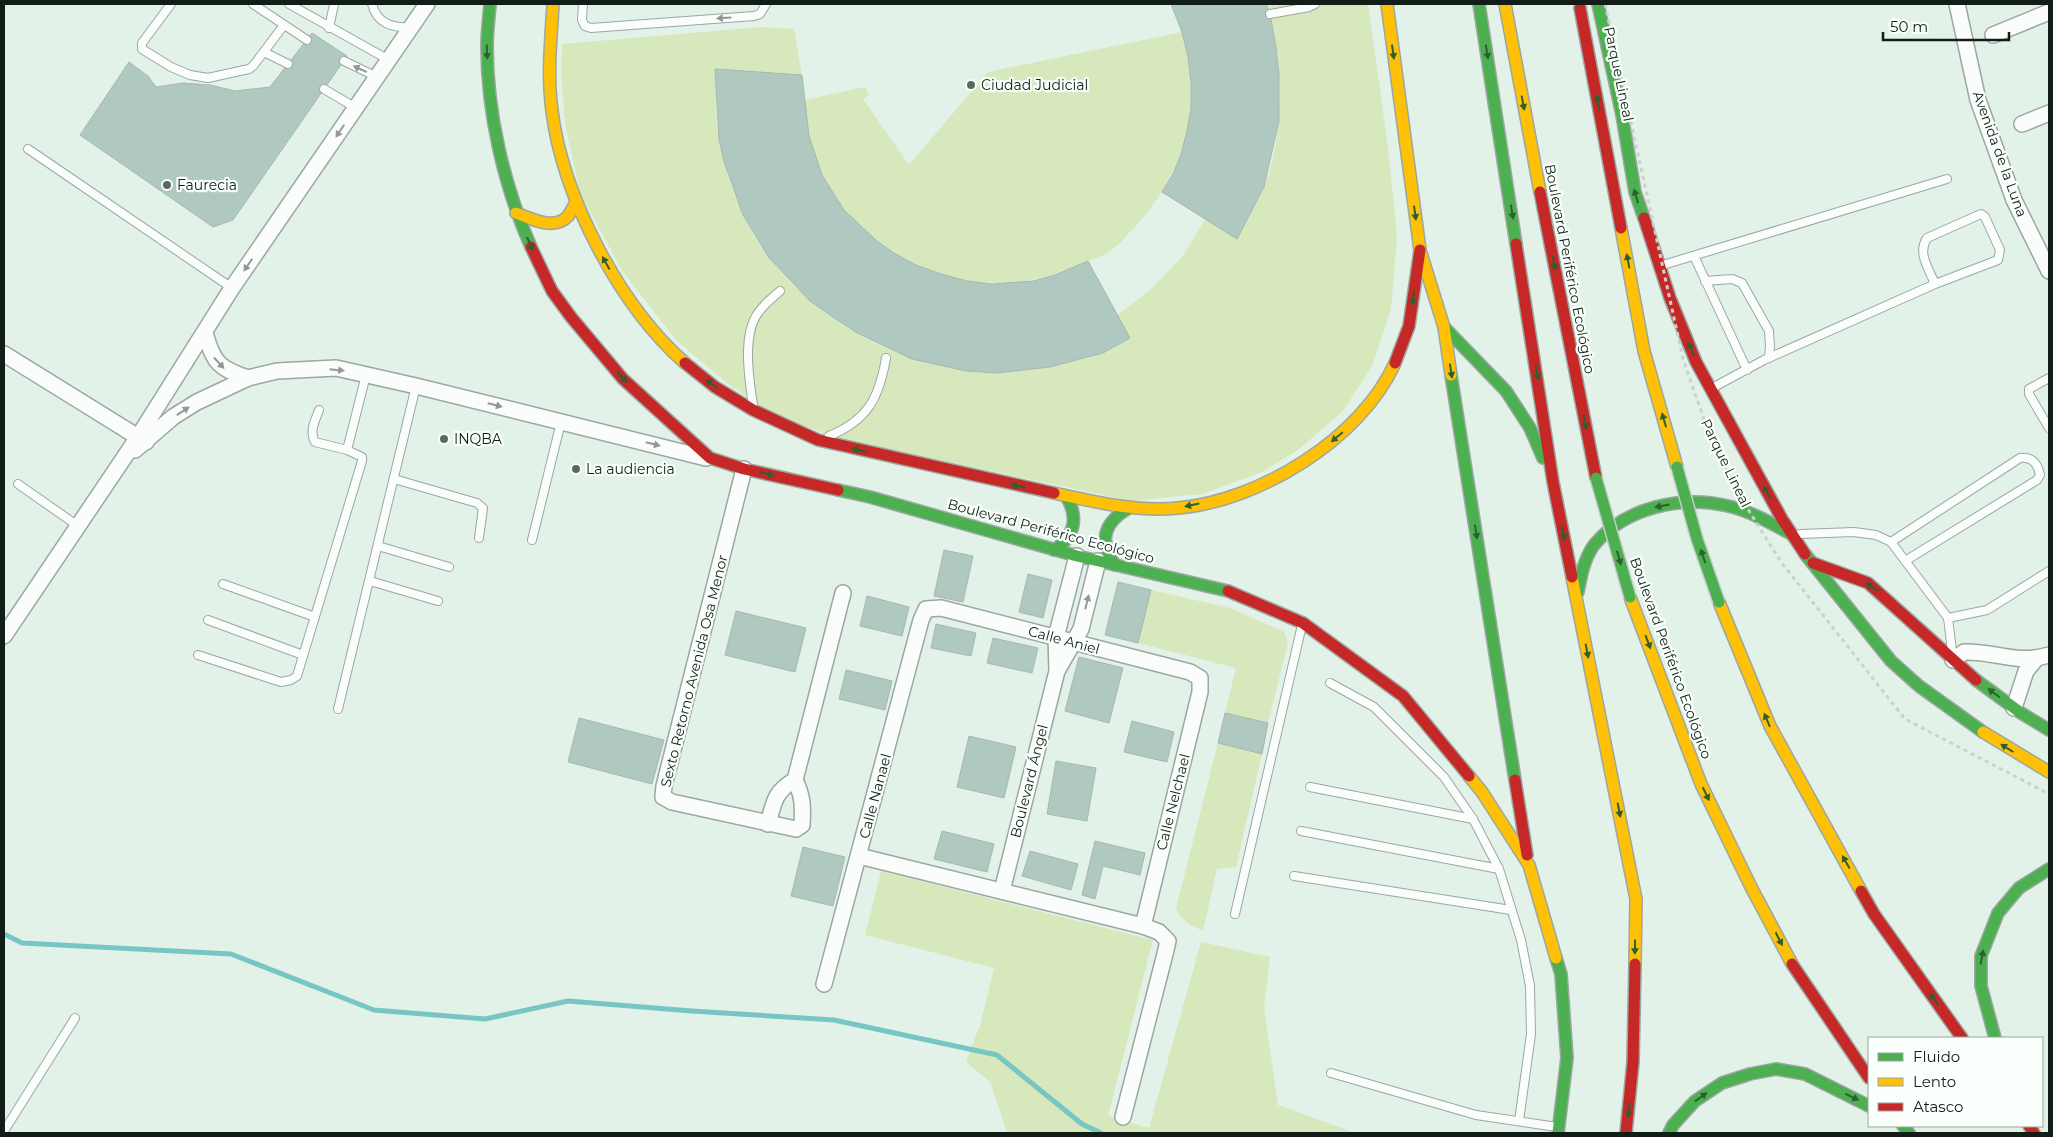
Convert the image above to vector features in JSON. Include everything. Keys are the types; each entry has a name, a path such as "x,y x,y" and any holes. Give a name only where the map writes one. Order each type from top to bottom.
{"main road":[{"name":"Boulevard Periférico Ecológico","path":"490,4 487,45 489,87 503,166 516,213 540,268 552,291 571,317 623,379 710,458 744,469 870,497 1077,556 1226,590 1303,623 1403,696 1482,792 1529,865 1561,974 1568,1058 1559,1130"},
{"path":"553,4 549,77 552,112 560,147 576,202 619,286 651,328 683,361 715,387 753,410 818,440 1066,496 1129,508 1179,508 1230,497 1271,481 1310,458 1340,436 1371,402 1394,366 1409,326 1420,250"},
{"path":"1387,4 1420,250 1444,327 1529,865"},
{"path":"1479,4 1552,482 1578,603 1636,899 1633,1062 1626,1133"},
{"name":"Boulevard Periférico Ecológico","path":"1505,4 1577,387 1596,478 1630,597 1701,784 1752,887 1791,964 1868,1077"},
{"path":"1580,4 1644,351 1697,539 1719,602 1770,726 1807,796 1874,914 1961,1037"},
{"path":"1598,4 1622,115 1634,192 1682,330 1730,427 1791,534 1891,661 1934,697 1979,730 2049,772"},
{"path":"516,213 534,221 558,222 567,217 576,202"},
{"path":"1444,327 1506,391 1522,413 1552,482"},
{"path":"1054,550 1067,541 1074,526 1074,510 1066,496"},
{"path":"1578,603 1581,568 1596,541 1602,534 1618,523 1652,508 1692,502 1725,505 1752,514 1791,534"},
{"path":"1116,565 1106,551 1105,534 1113,518 1129,508"},
{"path":"1813,563 1868,583 1970,676 2014,708 2049,730"},
{"path":"1995,1037 1981,986 1981,956 1998,913 2019,888 2049,869"},
{"path":"1669,1133 1673,1125 1695,1101 1722,1083 1776,1069 1805,1074 1868,1106"}],"street":[{"path":"142,439 232,288 427,4"},
{"name":"Avenida de la Luna","path":"1957,4 1978,100 2014,200 2049,271"},
{"path":"1993,36 2049,12"},
{"path":"2022,124 2049,113"},
{"path":"205,333 210,350 217,362 228,372 248,378"},
{"path":"4,354 142,439"},
{"path":"4,636 125,456 142,439 196,402 248,378 277,371 336,368 710,458"},
{"name":"Sexto Retorno Avenida Osa Menor","path":"744,469 666,777 663,797 672,802 796,829 802,824 803,802 795,780"},
{"name":"Boulevard Ángel","path":"1002,891 1057,671 1056,637 1077,556"},
{"name":"Boulevard Ángel","path":"1057,671 1081,629 1098,561"},
{"path":"768,824 775,797 782,788 795,780 843,593"},
{"name":"Calle Aniel","path":"926,609 941,608 1190,672 1200,678"},
{"name":"Calle Nanael","path":"824,984 921,620 926,609"},
{"path":"1953,660 1962,653 1972,652 2017,660 2043,657"},
{"path":"2014,708 2026,671 2043,657"},
{"name":"Calle Nelchael","path":"1143,926 1200,692 1200,678"},
{"path":"859,856 1143,926 1159,932 1168,941 1124,1117"}],"lane":[{"path":"170,4 142,43 142,49 171,67 190,75 208,78 249,69 256,64 284,25"},
{"path":"253,4 306,40"},
{"path":"289,4 389,60"},
{"path":"330,28 334,4"},
{"path":"372,4 378,17 385,23 392,26 410,28"},
{"path":"584,4 582,20 585,26 591,28 754,16 760,14 766,4"},
{"path":"1270,14 1315,4"},
{"path":"264,52 288,64"},
{"path":"344,61 377,77"},
{"path":"324,89 356,108"},
{"path":"28,149 232,288"},
{"path":"1659,266 1947,179"},
{"path":"1710,389 1769,358 1935,284 1998,260 2000,250 1984,217 1980,214 1927,238 1922,245 1921,252 1935,284"},
{"path":"1694,256 1747,370"},
{"path":"1705,281 1732,279 1742,283 1769,331 1769,358"},
{"path":"753,410 749,379 750,331 756,314 780,292"},
{"path":"818,440 846,429 863,414 875,399 881,383 886,358"},
{"path":"347,450 366,375"},
{"path":"2049,378 2029,390 2029,394 2049,428"},
{"path":"338,709 416,386"},
{"path":"198,655 281,682 297,676 362,461 362,457 359,454 314,442 312,430 319,410"},
{"path":"532,540 561,422"},
{"path":"1890,542 2020,458 2027,457 2033,460 2039,469 2040,475 2037,480 1905,561"},
{"path":"394,479 477,503 483,508 479,538"},
{"path":"18,484 78,526"},
{"path":"1791,534 1854,532 1876,535 1890,542 1948,618 1953,660"},
{"path":"378,546 449,567"},
{"path":"1948,618 1988,610 2049,571"},
{"path":"370,581 438,600"},
{"path":"224,584 315,617"},
{"path":"208,620 303,655"},
{"path":"1234,914 1303,623"},
{"path":"1330,683 1374,708 1444,777 1473,819 1499,870 1521,940 1530,986 1531,1034 1519,1121"},
{"path":"1310,787 1473,819"},
{"path":"1301,831 1499,870"},
{"path":"1294,876 1511,910"},
{"path":"4,1131 75,1018"},
{"path":"1332,1073 1476,1115 1519,1121 1559,1130"}],"path":[{"name":"Parque Lineal","path":"1605,4 1683,359 1707,428 1736,490 1781,562 1905,719 2049,794"}],"green space":[{"path":"1266,4 1368,4 1388,147 1397,236 1391,309 1372,366 1343,411 1298,450 1262,472 1203,494 1132,501 844,440 776,416 729,385 677,341 622,271 580,193 565,124 561,74 562,44 761,27 794,29 802,75 716,85 718,131 726,169 737,202 761,247 770,259 799,290 831,317 867,339 905,356 945,366 986,371 1028,370 1091,357 1130,338 1117,315 1149,291 1183,256 1206,218 1237,238 1264,188 1276,144 1280,96 1276,48"},
{"path":"1182,32 1189,69 1191,108 1183,147 1172,174 1148,211 1117,246 1104,255 1062,272 1036,279 985,283 935,273 911,263 878,242 841,206 821,173 810,137 804,100 865,87 869,95 863,99 909,165 988,72"},
{"path":"1151,590 1230,608 1284,632 1288,643 1268,723 1225,713 1236,668 1138,643"},
{"path":"1218,743 1262,754 1236,867 1217,869 1203,931 1187,922 1176,908"},
{"path":"881,871 1153,940 1108,1116 1149,1128 1201,942 1270,957 1264,1008 1278,1105 1355,1133 1007,1132 990,1082 966,1062 980,1025 994,968 865,935"}],"building":[{"path":"1171,4 1266,4 1270,14 1279,75 1279,121 1264,187 1237,239 1162,192 1173,174 1181,154 1191,109 1188,57 1182,32"},
{"path":"312,33 347,56 233,220 213,227 80,135 129,62 148,76 156,87 183,83 210,85 235,91 270,87"},
{"path":"715,69 802,75 809,136 822,175 844,210 877,241 894,253 916,265 941,274 967,281 992,284 1033,281 1055,275 1088,261 1130,338 1103,353 1050,367 997,373 966,371 912,359 857,333 810,301 769,258 743,215 724,162 719,139"},
{"path":"944,550 973,556 963,602 934,596"},
{"path":"1028,574 1052,580 1043,618 1019,612"},
{"path":"1118,582 1151,590 1138,643 1105,635"},
{"path":"867,596 909,607 902,636 860,626"},
{"path":"736,611 806,628 795,672 725,655"},
{"path":"936,624 976,633 971,656 931,648"},
{"path":"993,638 1038,648 1032,673 987,663"},
{"path":"1079,657 1123,668 1109,723 1065,711"},
{"path":"846,670 892,681 885,710 839,699"},
{"path":"1225,713 1268,723 1262,754 1218,743"},
{"path":"579,718 664,740 652,784 568,762"},
{"path":"1132,721 1174,732 1167,762 1124,752"},
{"path":"969,736 1016,747 1004,798 957,787"},
{"path":"1056,761 1096,768 1087,821 1047,814"},
{"path":"942,831 994,844 987,872 934,859"},
{"path":"1095,841 1145,853 1140,875 1103,866 1095,899 1082,895"},
{"path":"803,847 845,857 833,906 791,896"},
{"path":"1030,851 1078,864 1071,890 1022,876"}],"waterway":[{"path":"4,934 22,943 231,954 374,1010 485,1019 568,1001 834,1020 997,1055 1082,1124 1101,1133"}],"traffic: fast":[{"path":"490,4 487,41 488,71 494,123 505,174 521,224 531,247"},
{"path":"1479,4 1516,244"},
{"path":"1598,4 1622,115 1635,192 1644,218"},
{"path":"1444,327 1506,391 1530,428 1543,458"},
{"path":"1451,375 1515,780"},
{"path":"1677,467 1697,539 1719,602"},
{"path":"1596,478 1630,597"},
{"path":"838,490 870,497 1077,556 1228,591"},
{"path":"1054,550 1067,539 1073,526 1073,511 1066,496"},
{"path":"1578,592 1585,562 1594,545 1622,521 1655,507 1692,502 1728,506 1752,514 1791,534"},
{"path":"1115,565 1106,548 1106,533 1114,519 1129,508"},
{"path":"1805,554 1891,661 1919,686 1983,732"},
{"path":"1976,680 2021,713 2049,730"},
{"path":"1995,1037 1981,986 1981,956 1998,913 2019,888 2049,869"},
{"path":"1556,958 1561,974 1567,1058 1558,1133"},
{"path":"1669,1133 1673,1125 1695,1101 1722,1083 1750,1074 1776,1069 1805,1074 1868,1106"},
{"path":"1904,1127 1909,1133"}],"traffic: slow":[{"path":"553,4 550,58 552,111 558,144 568,178 598,248 617,280 638,311 661,339 685,363"},
{"path":"1387,4 1420,250 1444,327 1451,375"},
{"path":"1505,4 1540,192"},
{"path":"516,213 543,222 556,223 568,216 576,202"},
{"path":"1621,228 1644,351 1677,467"},
{"path":"1054,493 1085,500 1147,509 1178,508 1209,503 1241,493 1273,479 1304,461 1333,440 1358,417 1379,391 1395,363"},
{"path":"1572,577 1636,899 1635,964"},
{"path":"1630,597 1701,784 1751,887 1792,964"},
{"path":"1719,602 1770,726 1861,891"},
{"path":"1983,732 2049,772"},
{"path":"1469,776 1482,792 1529,865 1556,958"}],"traffic: jam":[{"path":"1580,8 1621,228"},
{"path":"1540,192 1596,478"},
{"path":"1644,218 1670,298 1696,362 1782,519 1805,554"},
{"path":"1516,244 1553,482 1572,577"},
{"path":"531,247 552,291 571,317 623,379 710,458 744,469 838,490"},
{"path":"1395,363 1409,326 1420,250"},
{"path":"685,363 715,387 753,410 818,440 1054,493"},
{"path":"1813,563 1868,583 1976,680"},
{"path":"1228,591 1303,623 1403,696 1469,776"},
{"path":"1515,780 1527,855"},
{"path":"1861,891 1874,914 1961,1037"},
{"path":"1626,1133 1633,1062 1635,964"},
{"path":"1792,964 1868,1077"},
{"path":"2030,1127 2034,1133"}],"place":[{"name":"Ciudad Judicial","path":"971,85"},
{"name":"Faurecia","path":"167,185"},
{"name":"INQBA","path":"444,439"},
{"name":"La audiencia","path":"576,469"}]}
